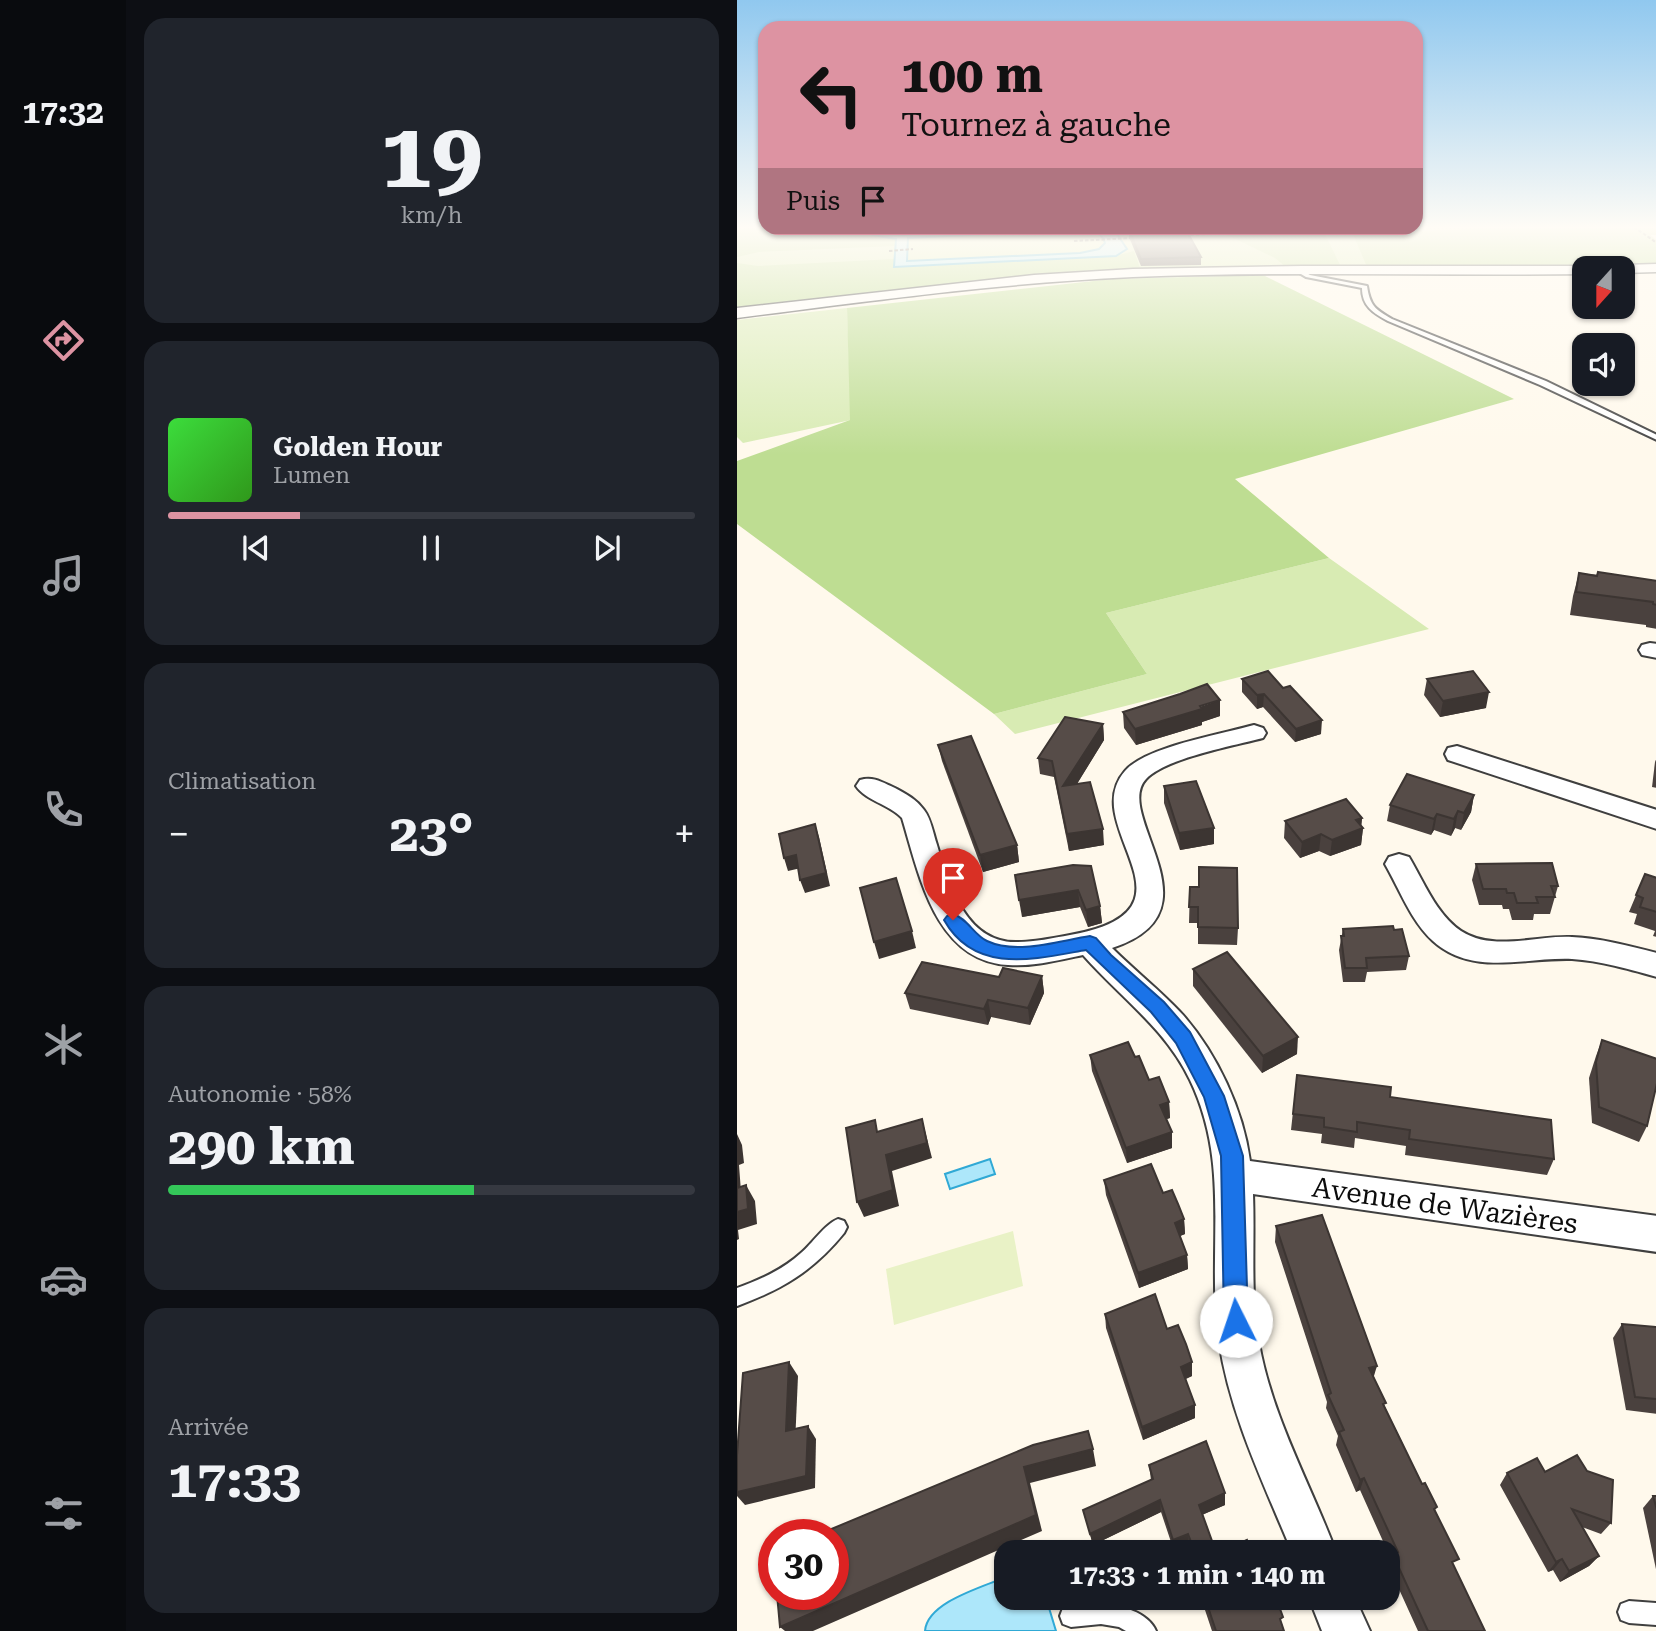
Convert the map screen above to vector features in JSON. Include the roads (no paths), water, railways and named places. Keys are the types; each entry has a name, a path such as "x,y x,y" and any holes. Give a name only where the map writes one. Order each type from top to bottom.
{"street":[{"path":"737,313 829,303"},
{"path":"869,786 903,803 914,815 946,909 961,930 977,944 999,953 1014,954 1090,943 1107,938 1132,925 1146,909 1150,898 1149,874 1126,799 1134,776 1161,760 1254,733"},
{"path":"1457,754 1656,820"},
{"path":"1399,864 1436,926 1450,939 1467,948 1488,953 1570,948 1613,954 1656,965"},
{"path":"1090,943 1157,1007 1183,1038 1204,1074 1221,1115 1234,1175 1233,1289 1240,1346 1256,1406 1309,1540"},
{"name":"Avenue de Wazières","path":"1234,1175 1656,1234"},
{"path":"1337,1610 1345,1631"}],"lane":[{"path":"1368,303 1390,320 1543,383 1656,438"},
{"path":"737,1297 779,1281 798,1270 813,1258 839,1227"},
{"path":"1629,1612 1656,1614"},
{"path":"1071,1616 1110,1613 1127,1619 1145,1631"}],"water":[{"path":"990,1159 995,1174 950,1189 945,1174"},
{"path":"994,1582 994,1610 1050,1610 1056,1631 925,1631 935,1612 971,1591"}]}
